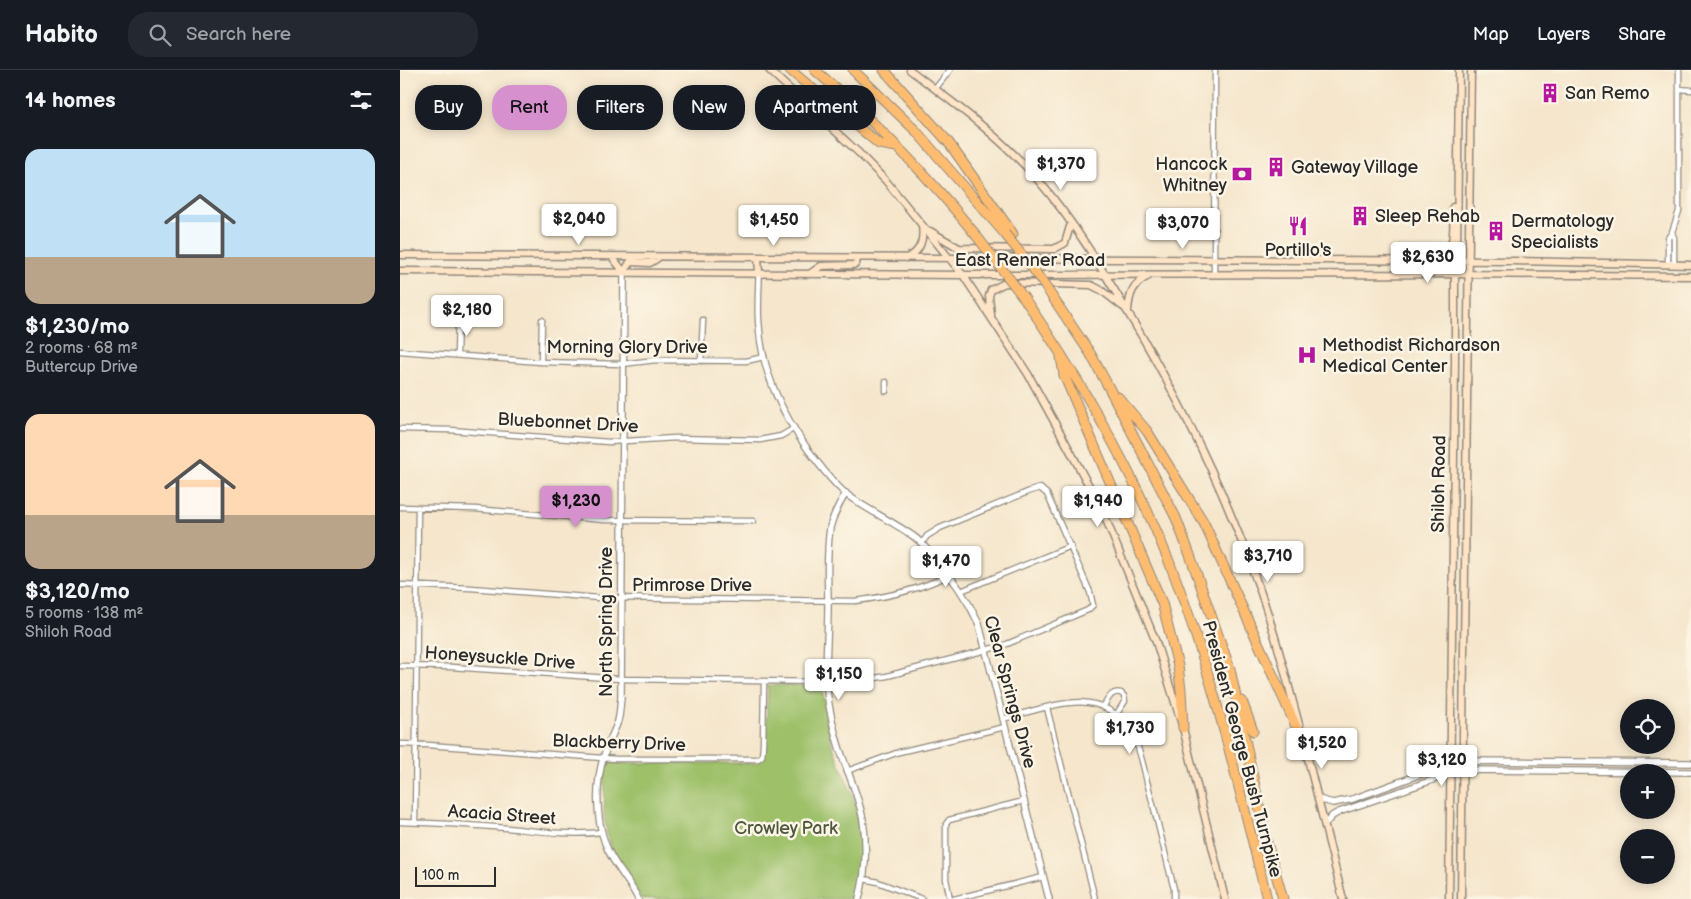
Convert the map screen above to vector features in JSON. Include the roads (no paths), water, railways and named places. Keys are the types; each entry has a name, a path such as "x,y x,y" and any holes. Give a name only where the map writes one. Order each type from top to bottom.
{"highway":[{"path":"790,70 879,144 897,147"},
{"name":"President George Bush Turnpike","path":"815,70 897,147 943,196 975,234 1024,298 1091,403 1160,539 1175,577 1202,654 1219,713 1267,899"},
{"path":"853,70 916,132 1009,234"},
{"path":"884,70 949,143 1009,234"},
{"name":"President George Bush Turnpike","path":"1009,234 1090,353 1176,518 1230,668 1267,843 1282,899"},
{"path":"1060,352 1064,375 1162,603 1178,666 1183,728"},
{"path":"1108,386 1148,432 1204,523 1305,746"},
{"path":"1230,668 1253,732"}],"main road":[{"path":"769,70 859,153 886,181 963,275 1028,374 1103,512 1156,642 1183,728 1225,899"},
{"path":"910,70 980,122 1038,180 1071,223 1128,311 1183,412 1230,514 1254,574 1272,628 1305,746 1343,899"},
{"name":"Shiloh Road","path":"1450,899 1455,274 1459,70"},
{"name":"Shiloh Road","path":"1461,899 1467,274 1469,261 1471,70"},
{"path":"1458,160 1470,160"},
{"path":"1429,261 1438,259 1452,245 1454,195 1458,189"},
{"path":"921,225 959,248 1054,249 1065,243 1071,223"},
{"path":"905,259 912,256 918,250 922,242 923,233 921,225"},
{"name":"East Renner Road","path":"400,256 1469,261 1691,264"},
{"path":"557,256 558,271"},
{"path":"612,257 624,272 630,262 650,263 660,257"},
{"path":"758,258 758,273"},
{"path":"811,273 821,266 854,265 857,259"},
{"path":"1310,274 1321,268 1323,261"},
{"path":"1351,274 1353,268 1361,261"},
{"path":"1671,264 1671,276"},
{"name":"East Renner Road","path":"400,270 963,275 1467,274 1691,276"},
{"path":"1128,311 1129,298 1136,284 1152,275"},
{"path":"992,317 991,290 1005,283 1091,286 1101,290 1128,311"},
{"path":"1455,362 1467,362"},
{"path":"1453,507 1465,510"}],"street":[{"path":"935,89 950,70"},
{"path":"1214,274 1215,70"},
{"path":"1671,264 1674,261 1674,238 1672,232 1679,212 1679,70"},
{"path":"1679,89 1691,90"},
{"name":"North Spring Drive","path":"624,272 621,698 618,721 603,758 599,787 599,812 605,843 612,859 638,899"},
{"name":"Clear Springs Drive","path":"758,273 758,326 764,357 774,394 793,430 818,463 846,493 922,543 961,591 979,624 1049,899"},
{"path":"457,355 458,318"},
{"path":"540,362 542,320"},
{"path":"701,361 703,320"},
{"name":"Morning Glory Drive","path":"400,351 540,362 622,364 656,360 746,361 764,357"},
{"path":"886,382 886,391"},
{"name":"Bluebonnet Drive","path":"400,429 450,430 622,442 676,438 760,440 781,436 793,430"},
{"path":"922,543 927,536 948,524 1030,491 1040,488 1046,494 1071,546 961,591"},
{"path":"846,493 838,506 830,528 827,682 829,708 862,818 866,842 864,879 860,899"},
{"path":"400,507 475,509 621,521 753,520"},
{"path":"415,822 418,507"},
{"name":"Honeysuckle Drive","path":"400,666 621,679 827,682 876,678 1007,644 1088,610 1094,605 1071,546"},
{"name":"Primrose Drive","path":"400,585 621,599 855,601 916,590 949,575"},
{"name":"Blackberry Drive","path":"400,744 603,758 758,759 762,756 763,744 764,681"},
{"path":"1103,707 1111,694 1115,692 1121,693 1124,696 1124,701 1116,715"},
{"path":"1003,719 1047,708 1088,703 1103,707 1116,715 1128,727 1137,744 1159,826 1174,890 1174,899"},
{"path":"1047,708 1095,899"},
{"path":"847,771 899,752 1005,727"},
{"path":"1318,799 1333,803 1341,802 1451,763 1462,761 1691,763"},
{"path":"1325,824 1338,812 1462,770 1691,772"},
{"path":"1378,790 1382,797"},
{"path":"950,899 946,879 946,824 949,820 1024,801"},
{"name":"Acacia Street","path":"400,822 559,833 587,834 602,832"},
{"path":"954,899 1043,877"},
{"path":"864,879 878,882 922,899"}],"place":[{"name":"San Remo","path":"1550,93"},
{"name":"Gateway Village","path":"1276,167"},
{"name":"Hancock Whitney","path":"1242,174"},
{"name":"Sleep Rehab","path":"1360,216"},
{"name":"Portillo's","path":"1298,226"},
{"name":"Dermatology Specialists","path":"1496,231"},
{"name":"Methodist Richardson Medical Center","path":"1307,355"}],"park label":[{"name":"Crowley Park","path":"786,828"}]}
